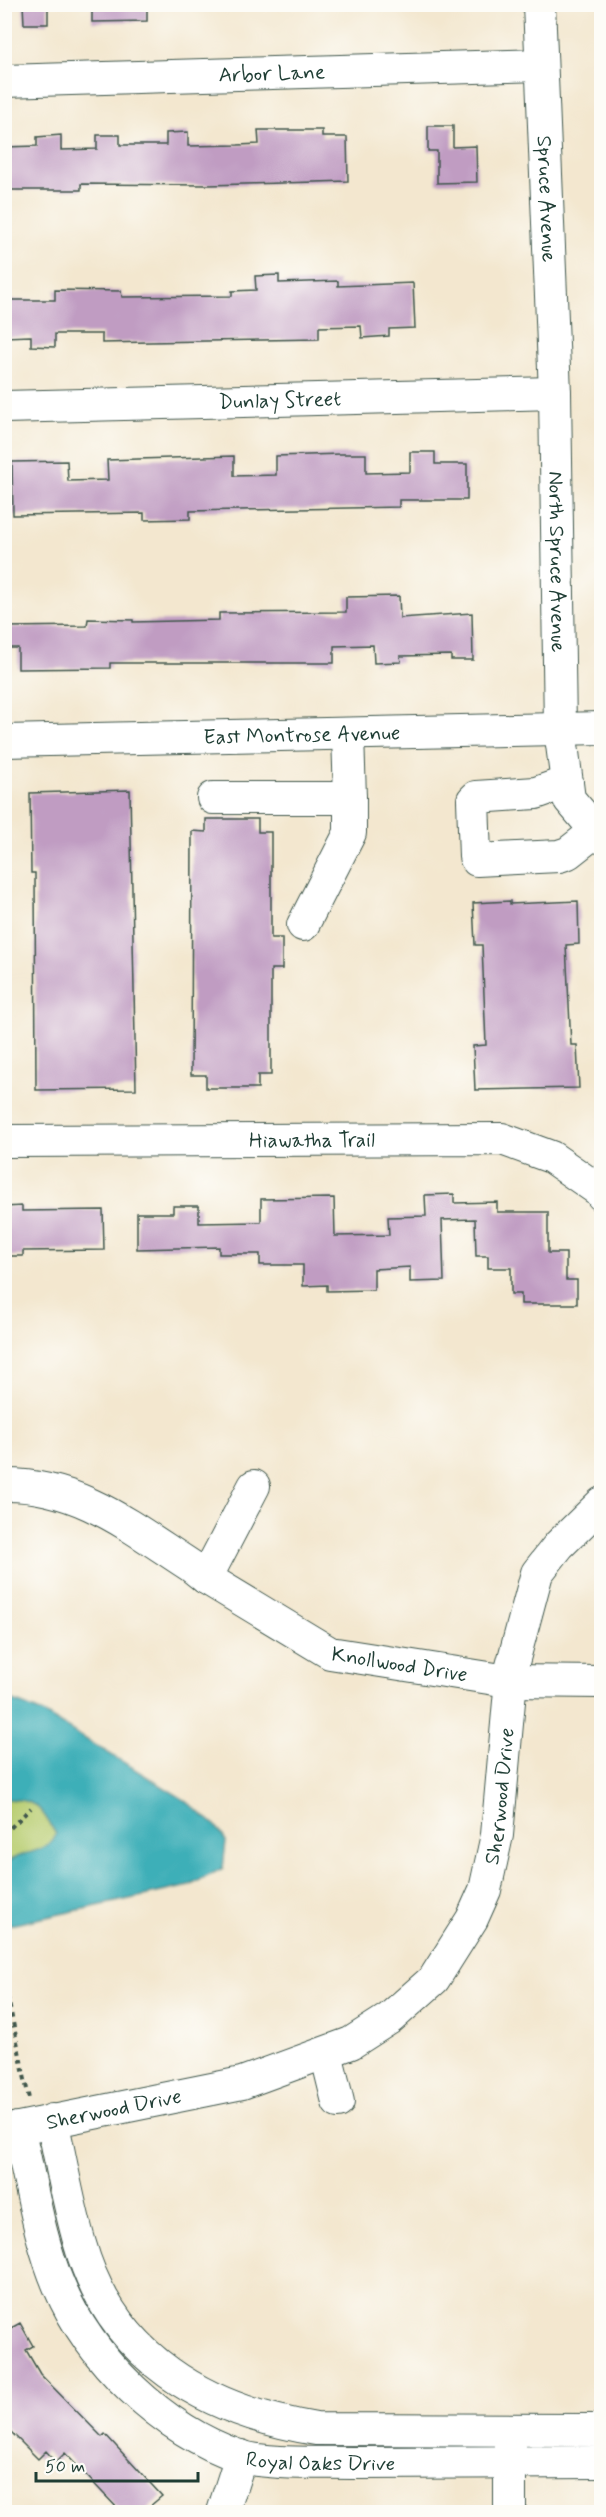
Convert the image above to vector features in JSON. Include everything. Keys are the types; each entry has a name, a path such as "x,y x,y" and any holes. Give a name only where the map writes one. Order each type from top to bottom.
{"street":[{"name":"Spruce Avenue","path":"539,4 555,393"},
{"name":"Arbor Lane","path":"4,81 541,65"},
{"name":"Dunlay Street","path":"4,407 555,393"},
{"name":"North Spruce Avenue","path":"555,393 560,729 569,800 599,834"},
{"name":"East Montrose Avenue","path":"4,741 602,728"},
{"path":"303,925 350,834 348,734"},
{"path":"567,782 536,793 476,797 475,857 477,860 560,856 599,834"},
{"path":"213,798 350,798"},
{"name":"Hiawatha Trail","path":"4,1141 502,1138 551,1157 601,1192"},
{"name":"Knollwood Drive","path":"4,1485 48,1491 88,1501 191,1566 206,1578 330,1653 510,1680 602,1682"},
{"path":"206,1578 254,1486"},
{"name":"Sherwood Drive","path":"27,2126 242,2083 326,2053 351,2043 390,2018 434,1979 472,1919 485,1890 497,1835 510,1680 537,1573 559,1545 602,1503"},
{"path":"326,2053 338,2102"},
{"name":"Royal Oaks Drive","path":"27,2126 101,2297 132,2339 161,2369 198,2393 230,2408 275,2422 316,2429 602,2430"},
{"name":"Royal Oaks Drive","path":"27,2126 50,2258 59,2286 80,2324 108,2363 133,2388 175,2423 241,2456 307,2462 510,2464 602,2462"},
{"path":"230,2408 228,2432 230,2444 241,2456"},
{"path":"241,2456 254,2454 267,2444 275,2422"},
{"path":"510,2512 511,2430"},
{"path":"223,2512 241,2456"}],"path":[{"path":"4,1834 31,1808"},
{"path":"4,1979 27,2126"}],"green space":[{"path":"5,1799 16,1799 36,1806 56,1834 52,1841 40,1850 17,1858 5,1867"}],"water":[{"path":"4,1697 43,1713 185,1800 216,1826 226,1841 223,1868 189,1886 5,1926 3,1883 7,1863 20,1855 45,1847 56,1834 36,1806 16,1799 5,1799"}],"building":[{"path":"23,4 48,4 48,24 24,24"},
{"path":"92,4 147,4 147,21 92,22"},
{"path":"428,126 453,126 453,147 476,146 477,182 437,183 437,151 428,151"},
{"path":"258,130 322,130 322,137 347,137 348,181 208,185 81,184 81,190 4,190 4,147 37,146 37,137 61,135 61,150 97,149 97,135 120,135 120,145 166,145 166,133 188,132 188,146 238,145 259,144"},
{"path":"279,275 279,283 338,281 338,286 413,283 415,328 389,329 389,336 362,338 361,326 319,327 319,339 102,343 102,334 55,334 55,347 31,346 31,336 4,337 4,300 55,300 55,290 121,291 122,297 232,296 232,291 256,290 255,276"},
{"path":"410,452 435,452 435,464 467,464 467,500 399,500 399,507 190,511 190,519 144,520 144,513 13,515 12,462 67,461 68,481 108,480 107,460 234,456 234,476 276,475 276,456 366,454 366,473 410,472"},
{"path":"399,596 400,618 472,613 473,660 451,660 451,655 400,656 401,662 374,663 373,645 334,646 334,663 110,663 110,668 18,669 18,648 4,648 4,627 87,626 88,619 133,620 133,622 219,620 219,613 346,612 346,597"},
{"path":"130,790 136,1089 36,1090 35,873 31,873 30,793"},
{"path":"206,819 258,819 258,832 271,832 271,938 282,938 282,969 271,969 271,1075 258,1075 258,1088 206,1088 206,1075 191,1075 192,831 206,832"},
{"path":"510,901 510,904 578,901 579,944 566,945 571,1045 577,1045 579,1088 475,1090 473,1046 486,1045 482,945 475,945 473,903"},
{"path":"454,1194 454,1203 497,1202 497,1212 548,1212 548,1253 566,1253 566,1280 577,1280 577,1304 521,1304 521,1294 511,1294 511,1268 488,1268 488,1256 476,1256 475,1219 442,1220 444,1281 410,1282 410,1267 374,1269 374,1290 327,1291 327,1285 303,1286 303,1265 260,1265 260,1254 219,1254 219,1247 137,1249 137,1213 173,1213 173,1206 199,1206 199,1223 261,1222 261,1199 334,1198 335,1236 389,1235 388,1217 426,1216 425,1195"},
{"path":"22,1206 22,1211 103,1210 104,1250 23,1251 23,1256 4,1256 4,1207"},
{"path":"20,2323 33,2346 26,2350 40,2374 102,2437 105,2434 162,2496 143,2512 121,2512 65,2453 56,2462 46,2451 38,2459 4,2425 4,2332"}]}
